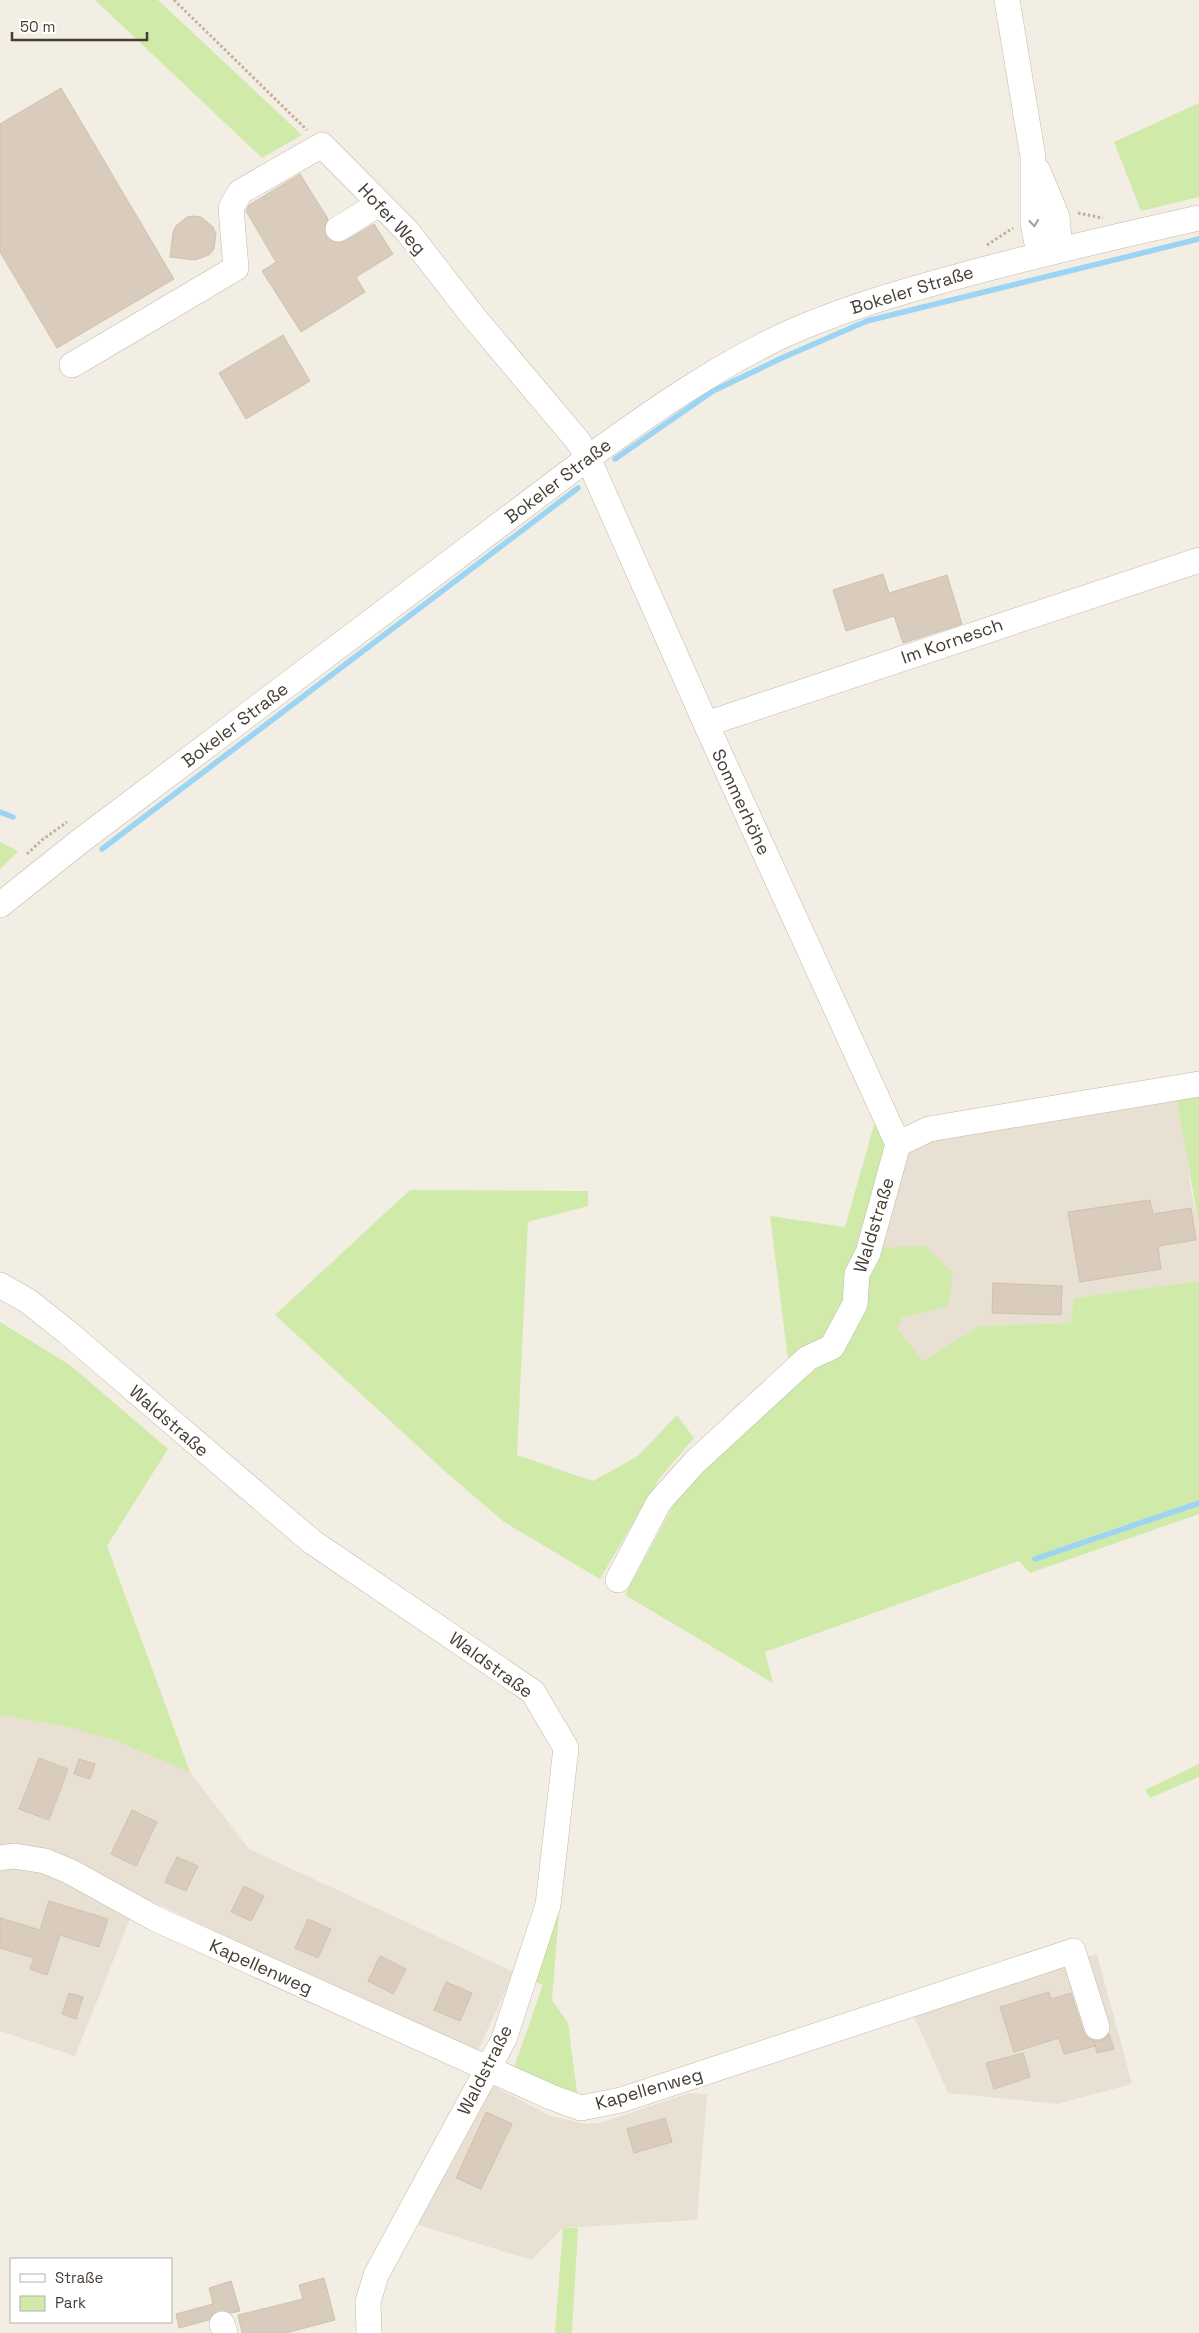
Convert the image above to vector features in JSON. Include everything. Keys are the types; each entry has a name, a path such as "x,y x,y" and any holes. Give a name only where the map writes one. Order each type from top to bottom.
{"street":[{"path":"1007,0 1033,158 1056,217 1049,252"},
{"name":"Hofer Weg","path":"322,145 407,231 472,315 578,441 588,458"},
{"path":"72,365 236,268 231,208 240,192 322,145"},
{"path":"338,228 379,204"},
{"name":"Bokeler Straße","path":"0,905 79,842 588,458 691,387 783,336 876,299 1049,252 1199,218"},
{"name":"Sommerhöhe","path":"588,458 706,724 898,1144"},
{"name":"Im Kornesch","path":"706,724 1199,560"},
{"path":"898,1144 928,1128 1199,1084"},
{"name":"Waldstraße","path":"618,1580 659,1502 695,1462 808,1358 832,1347 855,1304 857,1274 868,1253 898,1144"},
{"name":"Waldstraße","path":"0,1286 28,1301 67,1332 311,1541 533,1692 566,1748 548,1905 504,2039 376,2275 368,2302 369,2333"},
{"name":"Kapellenweg","path":"0,1858 14,1856 45,1861 71,1872 156,1919 488,2070 581,2108 621,2100 1073,1950 1097,2027"}],"path":[{"path":"174,0 322,145"}],"shaded area":[{"path":"1181,1100 1191,1190 1199,1225 1199,1281 1074,1298 1070,1323 979,1326 923,1361 896,1328 902,1318 948,1306 878,1248 907,1151 934,1138"},
{"path":"0,1715 69,1727 115,1741 190,1772 249,1849 514,1972 476,2055 143,1897 130,1919 75,2056 0,2031"},
{"path":"1097,1954 1132,2084 1057,2104 948,2093 913,2014"},
{"path":"490,2084 550,2116 586,2124 600,2123 689,2093 707,2094 697,2220 563,2228 531,2260 413,2223"}],"green space":[{"path":"95,0 158,0 302,135 262,158"},
{"path":"1199,103 1199,197 1141,211 1114,142"},
{"path":"0,842 18,851 0,869"},
{"path":"1199,1097 1199,1225 1177,1100"},
{"path":"876,1118 887,1146 847,1302 826,1343 788,1359 770,1216 845,1227"},
{"path":"410,1190 588,1191 588,1206 528,1222 517,1455 593,1481 638,1456 677,1415 694,1438 659,1479 600,1579 504,1522 448,1474 275,1315"},
{"path":"925,1246 953,1273 948,1306 902,1318 897,1328 923,1361 979,1326 1070,1323 1074,1298 1199,1281 1199,1514 1030,1573 1019,1561 765,1652 773,1683 625,1595 674,1504 717,1453 811,1366 864,1277 878,1248"},
{"path":"0,1322 70,1365 168,1449 107,1546 190,1772 115,1741 69,1727 0,1715"},
{"path":"1199,1764 1199,1777 1150,1798 1145,1790"},
{"path":"560,1901 552,2000 568,2023 578,2100 513,2070 543,1985 534,1981"},
{"path":"563,2228 578,2228 572,2333 555,2333"}],"building":[{"path":"61,88 174,279 57,348 0,252 0,124"},
{"path":"300,174 328,219 324,230 331,241 338,243 345,241 374,224 393,254 356,277 365,292 301,332 262,271 276,262 246,211 249,205"},
{"path":"187,217 201,217 213,227 216,234 214,249 209,255 195,260 170,257 173,232 176,226"},
{"path":"283,335 310,381 246,419 219,373"},
{"path":"883,574 889,593 947,575 962,624 903,643 894,616 846,631 833,590"},
{"path":"1150,1200 1153,1214 1191,1208 1196,1240 1158,1246 1161,1269 1080,1282 1068,1212"},
{"path":"993,1283 1062,1286 1061,1315 992,1313"},
{"path":"39,1758 68,1769 49,1820 19,1809"},
{"path":"79,1759 95,1764 90,1779 74,1774"},
{"path":"132,1810 157,1822 136,1866 111,1854"},
{"path":"177,1857 198,1866 186,1891 165,1882"},
{"path":"244,1886 264,1896 251,1921 231,1912"},
{"path":"49,1901 108,1919 99,1947 60,1935 47,1975 30,1969 34,1958 0,1948 0,1918 40,1930"},
{"path":"308,1919 331,1929 318,1958 295,1948"},
{"path":"380,1956 406,1969 393,1994 368,1981"},
{"path":"446,1982 472,1993 460,2021 434,2010"},
{"path":"1049,1992 1051,1999 1071,1993 1083,2031 1087,2037 1094,2041 1095,2046 1064,2054 1059,2038 1014,2052 1000,2007"},
{"path":"69,1993 83,1997 76,2019 62,2014"},
{"path":"1109,2034 1114,2049 1097,2053 1094,2041 1102,2040"},
{"path":"1023,2053 1030,2077 994,2089 986,2063"},
{"path":"486,2112 512,2124 481,2189 456,2178"},
{"path":"665,2118 672,2142 634,2153 627,2129"},
{"path":"324,2278 335,2320 286,2333 242,2333 238,2315 303,2299 299,2285"},
{"path":"231,2281 240,2311 231,2313 225,2310 218,2310 209,2320 179,2328 176,2314 213,2304 209,2288"}],"waterway":[{"path":"615,459 713,391 784,357 867,321 1199,239"},
{"path":"102,849 578,488"},
{"path":"0,812 13,817"},
{"path":"1035,1559 1199,1503"}]}
